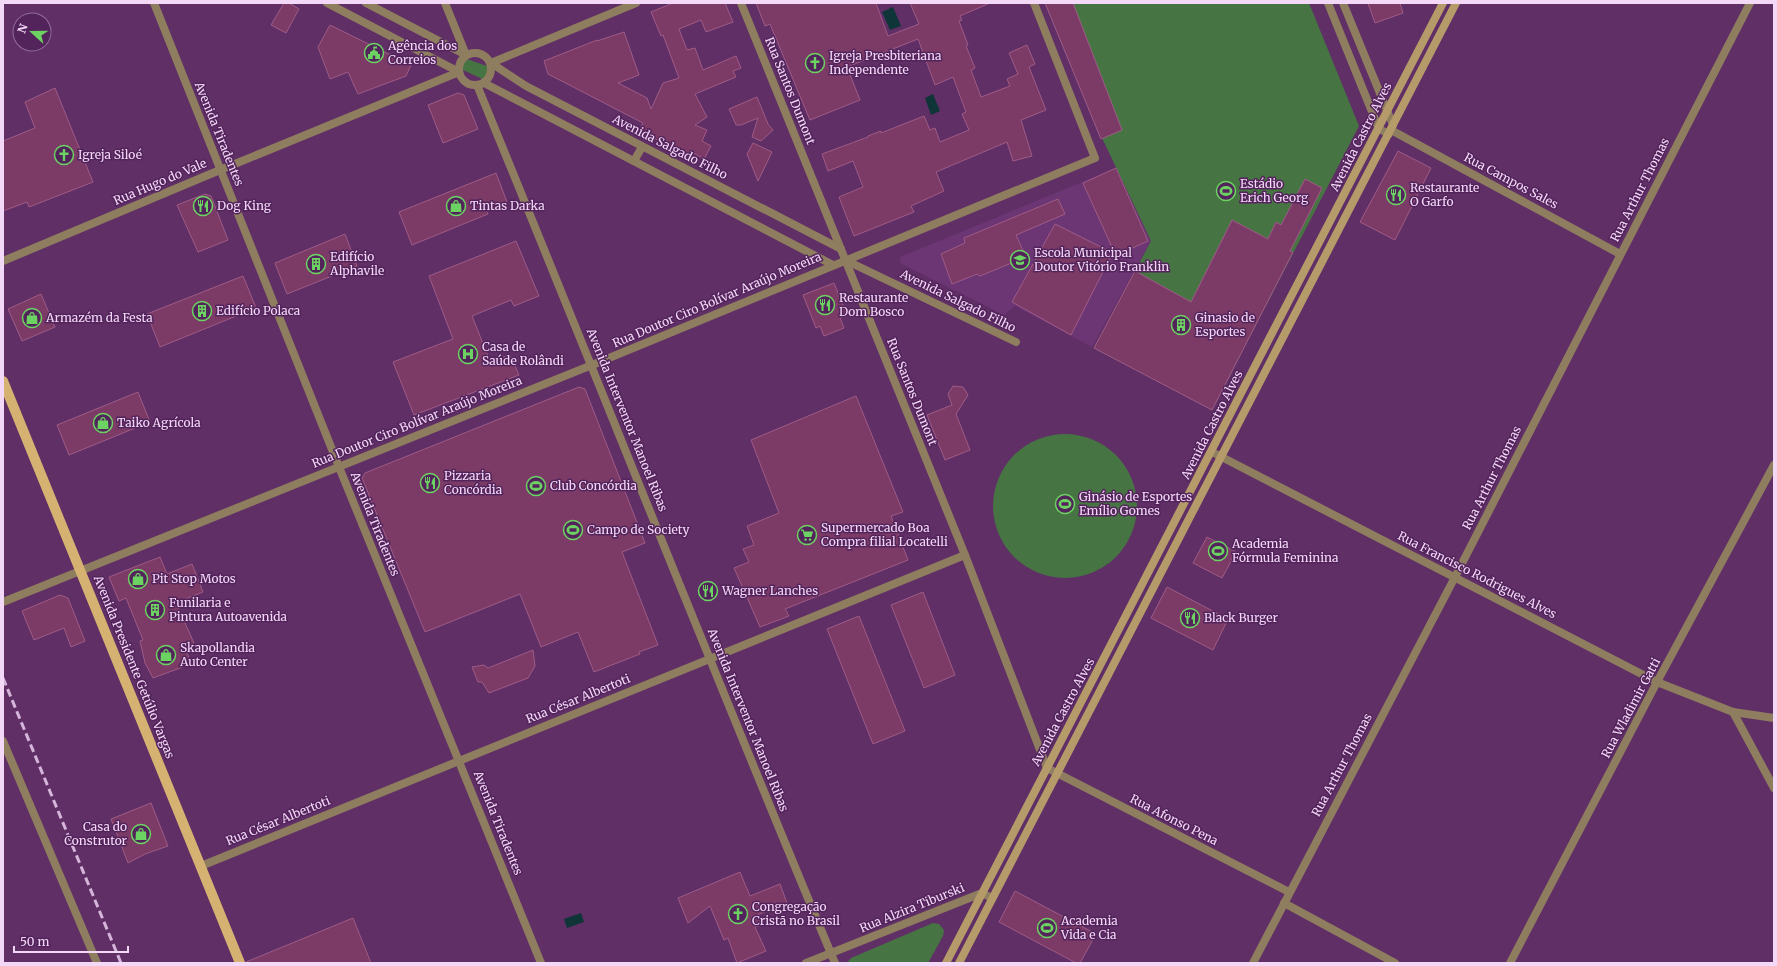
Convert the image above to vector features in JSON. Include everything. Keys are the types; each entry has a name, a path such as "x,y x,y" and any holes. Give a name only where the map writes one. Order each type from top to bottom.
{"main road":[{"name":"Avenida Castro Alves","path":"946,963 1444,3"},
{"name":"Avenida Castro Alves","path":"959,963 1456,3"},
{"path":"1288,304 1298,310"},
{"name":"Avenida Presidente Getúlio Vargas","path":"3,381 240,963"},
{"path":"1148,574 1158,579"}],"street":[{"name":"Avenida Tiradentes","path":"154,3 339,466 542,963"},
{"path":"327,3 459,72 465,82 473,85 481,84 488,80 492,72 490,63 485,56 477,53 466,55 461,60 459,72"},
{"path":"366,3 466,55"},
{"path":"445,3 466,55"},
{"path":"490,63 636,3"},
{"name":"Rua Santos Dumont","path":"741,3 965,555 1047,768"},
{"name":"Rua Doutor Ciro Bolívar Araújo Moreira","path":"3,602 592,364 1094,158 1034,3"},
{"path":"1328,3 1379,129"},
{"path":"1343,3 1388,111 1391,130"},
{"name":"Rua Arthur Thomas","path":"1253,963 1455,577 1750,3"},
{"name":"Avenida Salgado Filho","path":"490,63 526,86 841,249"},
{"name":"Rua Hugo do Vale","path":"3,261 459,72"},
{"path":"481,84 634,161 833,265"},
{"name":"Avenida Interventor Manoel Ribas","path":"481,84 709,658 835,963"},
{"name":"Rua Campos Sales","path":"1379,129 1391,130 1620,254"},
{"path":"634,161 642,147"},
{"name":"Avenida Salgado Filho","path":"845,260 1016,342"},
{"name":"Rua Francisco Rodrigues Alves","path":"1212,452 1658,682 1733,712 1774,718"},
{"name":"Rua Wladimir Gatti","path":"1510,963 1774,465"},
{"name":"Rua César Albertoti","path":"201,866 965,555"},
{"path":"1733,712 1774,788"},
{"path":"3,741 97,963"},
{"name":"Rua Afonso Pena","path":"1047,768 1289,892"},
{"path":"982,893 992,898"},
{"name":"Rua Alzira Tiburski","path":"806,963 982,893"},
{"path":"1284,903 1395,963"}],"shaded area":[{"path":"893,7 901,26 890,30 882,12"},
{"path":"933,94 940,111 931,115 925,98"},
{"name":"Escola Municipal Doutor Vitório Franklin","path":"1116,168 1151,241 1092,347 1015,306 1004,315 900,263 900,257"},
{"path":"581,913 584,922 567,928 564,919"}],"green space":[{"name":"Estádio Erich Georg","path":"1054,3 1309,3 1359,126 1212,410 1094,348 1151,241 1103,140"},
{"path":"467,59 487,66 489,71 487,77 482,79 463,70 463,64"},
{"name":"Ginásio de Esportes Emílio Gomes","path":"1058,434 1072,434 1099,442 1111,450 1121,460 1132,478 1136,492 1136,520 1132,534 1121,552 1111,562 1093,573 1072,578 1058,578 1031,570 1019,562 1009,552 998,534 993,513 993,499 1001,472 1009,460 1019,450 1037,439"},
{"path":"933,923 939,924 944,930 943,936 928,963 847,963 851,958"}],"building":[{"path":"284,3 289,3 299,9 286,33 271,25"},
{"path":"673,3 725,3 733,22 706,32 701,20 679,29 687,50 695,48 703,70 736,56 741,68 733,71 736,77 695,94 707,117 695,125 707,130 702,141 711,146 704,159 690,151 688,155 639,131 643,123 548,74 544,61 597,40 624,32 639,75 618,83 647,98 651,109 663,83 679,78 663,35 661,36 651,12"},
{"path":"756,3 876,3 888,36 919,24 910,3 990,3 960,16 962,20 959,21 968,45 966,46 975,68 971,70 981,97 1010,86 1007,79 1018,74 1009,53 1027,45 1035,64 1029,67 1046,110 1021,120 1032,156 1013,161 1007,142 936,172 944,191 911,206 914,212 854,236 839,197 863,187 853,161 828,171 822,154 924,116 930,130 935,128 940,142 969,130 962,114 966,112 953,77 935,85 918,39 847,67 860,100 810,120 770,24 765,26"},
{"path":"1045,3 1073,3 1122,130 1101,139"},
{"path":"1368,3 1400,3 1403,13 1375,23"},
{"path":"330,25 411,65 406,76 358,94 348,72 330,79 318,47"},
{"path":"55,88 93,182 29,207 27,202 3,211 3,141 35,128 25,102"},
{"path":"458,93 464,95 478,129 443,143 428,105"},
{"path":"757,97 768,124 773,130 761,141 752,137 758,118 741,125 736,125 729,109"},
{"path":"753,143 772,152 758,181 747,154"},
{"name":"Restaurante O Garfo","path":"1398,151 1431,168 1395,240 1360,222"},
{"path":"1116,168 1148,241 1110,258 1071,335 1012,302 1055,224 1115,254 1083,183"},
{"name":"Tintas Darka","path":"496,173 507,202 486,210 488,214 412,245 399,212"},
{"name":"Ginasio de Esportes","path":"1305,179 1322,188 1290,251 1293,252 1212,410 1094,348 1135,271 1191,302 1232,220 1268,239 1276,222 1281,225"},
{"path":"205,194 211,196 228,240 198,252 177,205"},
{"path":"1058,199 1065,214 1016,235 1026,257 980,276 977,274 952,284 941,254 965,243 964,238"},
{"name":"Edifício Alphavile","path":"345,234 357,266 287,294 275,263"},
{"path":"516,241 539,296 514,306 511,300 472,316 490,361 510,355 519,375 414,415 393,362 453,339 429,276"},
{"name":"Edifício Polaca","path":"243,276 256,308 160,347 147,314"},
{"name":"Restaurante Dom Bosco","path":"834,283 847,315 840,318 844,328 824,336 820,326 816,328 803,295"},
{"name":"Armazém da Festa","path":"41,294 55,327 22,341 8,309"},
{"path":"953,386 963,387 968,395 956,414 970,450 945,460 927,415 952,405 948,394"},
{"path":"579,387 585,389 645,543 622,552 658,645 639,652 640,654 594,672 578,632 541,647 520,594 425,632 362,478 365,473"},
{"name":"Taiko Agrícola","path":"138,392 150,422 69,455 57,425"},
{"path":"856,396 903,512 891,516 908,560 785,609 789,616 760,627 734,568 749,562 743,549 754,545 747,526 779,513 751,440"},
{"path":"1207,537 1236,552 1222,578 1193,563"},
{"path":"160,557 167,574 192,564 203,592 176,603 194,643 185,647 191,664 153,678 145,663 140,641 143,640 126,598 119,601 109,577"},
{"name":"Black Burger","path":"1167,587 1228,619 1213,650 1151,618"},
{"path":"923,592 955,675 924,688 891,605"},
{"path":"60,595 68,598 85,641 71,647 64,628 34,640 22,611"},
{"path":"859,616 905,731 873,744 827,629"},
{"path":"533,650 535,666 528,678 489,693 482,682 478,682 472,667 484,665 488,668"},
{"path":"151,803 168,846 145,854 128,863 111,819"},
{"name":"Congregação Cristã no Brasil","path":"740,872 750,896 780,884 787,903 757,915 762,925 755,927 766,951 737,963 728,938 724,940 710,906 688,923 678,898"},
{"name":"Academia Vida e Cia","path":"1015,891 1096,934 1080,963 1076,963 999,922"},
{"path":"353,918 371,963 246,963 246,962"}],"railway":[{"path":"3,678 121,963"}],"place":[{"name":"Agência dos Correios","path":"374,53"},
{"name":"Igreja Presbiteriana Independente","path":"815,63"},
{"name":"Igreja Siloé","path":"64,155"},
{"name":"Estádio Erich Georg","path":"1226,191"},
{"name":"Restaurante O Garfo","path":"1396,195"},
{"name":"Dog King","path":"203,206"},
{"name":"Tintas Darka","path":"456,206"},
{"name":"Escola Municipal Doutor Vitório Franklin","path":"1020,260"},
{"name":"Edifício Alphavile","path":"316,264"},
{"name":"Restaurante Dom Bosco","path":"825,305"},
{"name":"Edifício Polaca","path":"202,311"},
{"name":"Armazém da Festa","path":"32,318"},
{"name":"Ginasio de Esportes","path":"1181,325"},
{"name":"Casa de Saúde Rolândi","path":"468,354"},
{"name":"Taiko Agrícola","path":"103,423"},
{"name":"Pizzaria Concórdia","path":"430,483"},
{"name":"Club Concórdia","path":"536,486"},
{"name":"Ginásio de Esportes Emílio Gomes","path":"1065,504"},
{"name":"Campo de Society","path":"573,530"},
{"name":"Supermercado Boa Compra filial Locatelli","path":"807,535"},
{"name":"Academia Fórmula Feminina","path":"1218,551"},
{"name":"Pit Stop Motos","path":"138,579"},
{"name":"Wagner Lanches","path":"708,591"},
{"name":"Funilaria e Pintura Autoavenida","path":"155,610"},
{"name":"Black Burger","path":"1190,618"},
{"name":"Skapollandia Auto Center","path":"166,655"},
{"name":"Casa do Construtor","path":"141,834"},
{"name":"Congregação Cristã no Brasil","path":"738,914"},
{"name":"Academia Vida e Cia","path":"1047,928"}]}
